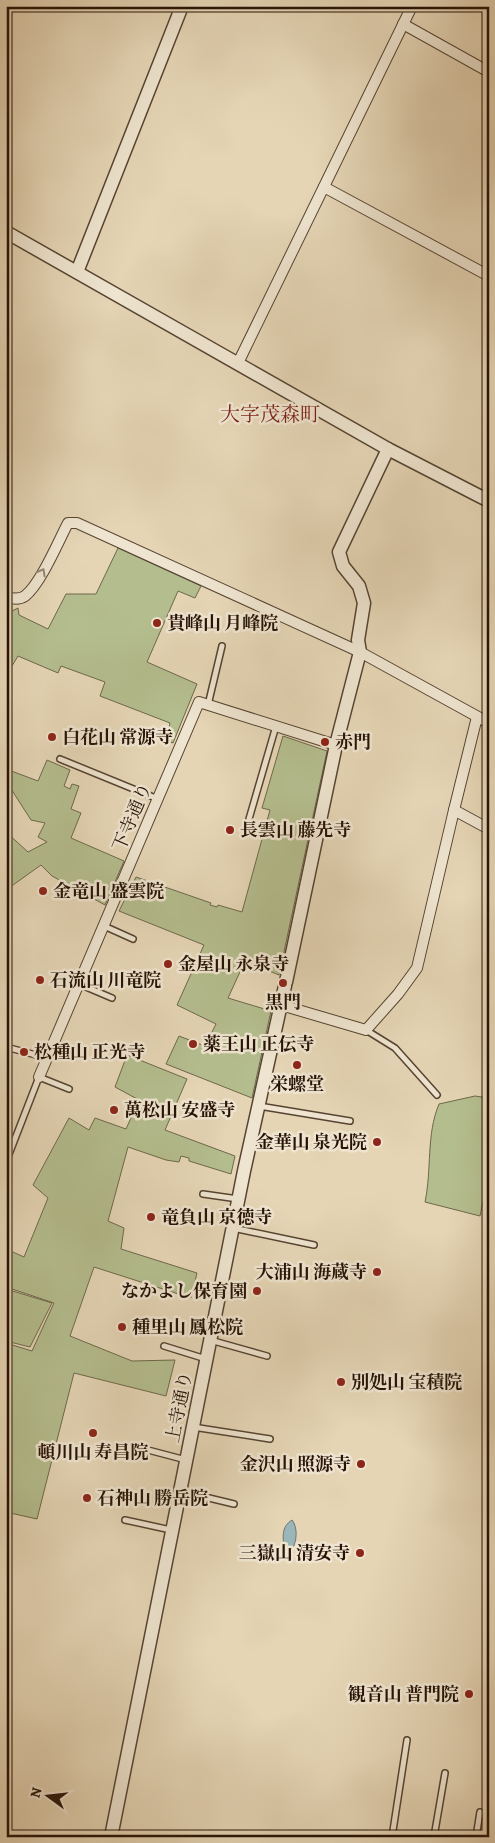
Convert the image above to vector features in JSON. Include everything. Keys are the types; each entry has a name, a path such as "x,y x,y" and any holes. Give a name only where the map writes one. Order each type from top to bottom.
{"street":[{"path":"77,272 182,6"},
{"path":"238,363 412,6"},
{"path":"403,24 489,72"},
{"path":"324,187 489,276"},
{"path":"6,232 388,449 489,501"},
{"name":"上寺通り","path":"111,1837 238,1199 286,984 336,745 360,652 358,640 364,603 359,586 343,566 338,552 388,449"},
{"path":"6,597 14,600 24,596 39,578 68,524 78,523 360,652 489,723"},
{"name":"下寺通り","path":"39,1077 199,702 208,705"},
{"path":"208,705 336,745"},
{"path":"281,1005 366,1030 398,994 417,968 477,717"},
{"path":"454,810 489,829"}],"lane":[{"path":"208,705 222,646"},
{"path":"249,819 276,726"},
{"path":"60,759 158,799"},
{"path":"103,926 133,939"},
{"path":"78,984 112,998"},
{"path":"366,1030 394,1048 437,1095"},
{"path":"6,1046 47,1058"},
{"path":"6,1162 39,1077 69,1089"},
{"path":"258,1106 350,1122"},
{"path":"203,1194 238,1199"},
{"path":"232,1228 314,1245"},
{"path":"210,1340 268,1356"},
{"path":"164,1346 206,1360"},
{"path":"193,1427 270,1439"},
{"path":"148,1450 186,1460"},
{"path":"180,1491 234,1504"},
{"path":"125,1520 172,1530"},
{"path":"392,1837 407,1740"},
{"path":"434,1837 444,1773"},
{"path":"476,1837 480,1812"}],"green space":[{"path":"118,548 201,586 195,598 178,591 147,662 197,684 173,743 166,741 170,723 100,696 105,682 61,666 58,673 18,656 6,676 6,610 12,611 18,608 19,615 48,629 66,594 96,594"},
{"path":"283,736 327,751 279,975 245,961 228,998 271,1011 252,1098 166,1064 179,1036 205,1046 216,1024 177,1005 204,945 119,911 136,877 211,903 210,905 217,907 218,905 242,912 270,810 262,808"},
{"path":"47,760 70,770 64,786 70,789 72,784 79,786 71,809 81,813 71,838 124,861 105,905 52,876 41,865 6,890 6,832 28,852 47,842 38,837 45,823 31,820 6,781 6,769 38,781"},
{"path":"127,1055 187,1079 165,1130 235,1156 231,1174 189,1161 189,1158 181,1156 179,1162 166,1160 128,1147 108,1221 124,1228 121,1249 197,1273 191,1298 94,1267 70,1336 132,1361 175,1360 166,1396 74,1373 37,1519 6,1512 6,1343 32,1351 54,1303 6,1287 6,1249 24,1257 48,1198 33,1185 69,1118 89,1130 95,1118 126,1129 139,1100 115,1087"},
{"path":"475,1096 489,1098 489,1198 484,1197 480,1216 425,1202 432,1128 439,1104"},
{"path":"6,1289 52,1303 30,1347 6,1341"}],"water":[{"path":"292,1520 296,1530 296,1539 292,1549 287,1551 284,1548 284,1529"}],"place":[{"name":"貴峰山 月峰院","path":"157,623"},
{"name":"白花山 常源寺","path":"52,737"},
{"name":"赤門","path":"325,742"},
{"name":"長雲山 藤先寺","path":"230,830"},
{"name":"金竜山 盛雲院","path":"43,891"},
{"name":"金屋山 永泉寺","path":"168,964"},
{"name":"石流山 川竜院","path":"40,980"},
{"name":"黒門","path":"283,983"},
{"name":"薬王山 正伝寺","path":"193,1044"},
{"name":"松種山 正光寺","path":"24,1052"},
{"name":"栄螺堂","path":"297,1065"},
{"name":"萬松山 安盛寺","path":"114,1110"},
{"name":"金華山 泉光院","path":"377,1142"},
{"name":"竜負山 京徳寺","path":"151,1217"},
{"name":"大浦山 海蔵寺","path":"377,1272"},
{"name":"なかよし保育園","path":"257,1291"},
{"name":"種里山 鳳松院","path":"122,1327"},
{"name":"別処山 宝積院","path":"341,1382"},
{"name":"頓川山 寿昌院","path":"93,1433"},
{"name":"金沢山 照源寺","path":"361,1464"},
{"name":"石神山 勝岳院","path":"87,1498"},
{"name":"三嶽山 清安寺","path":"360,1553"},
{"name":"観音山 普門院","path":"469,1694"}],"district":[{"name":"大字茂森町","path":"270,414"}]}
